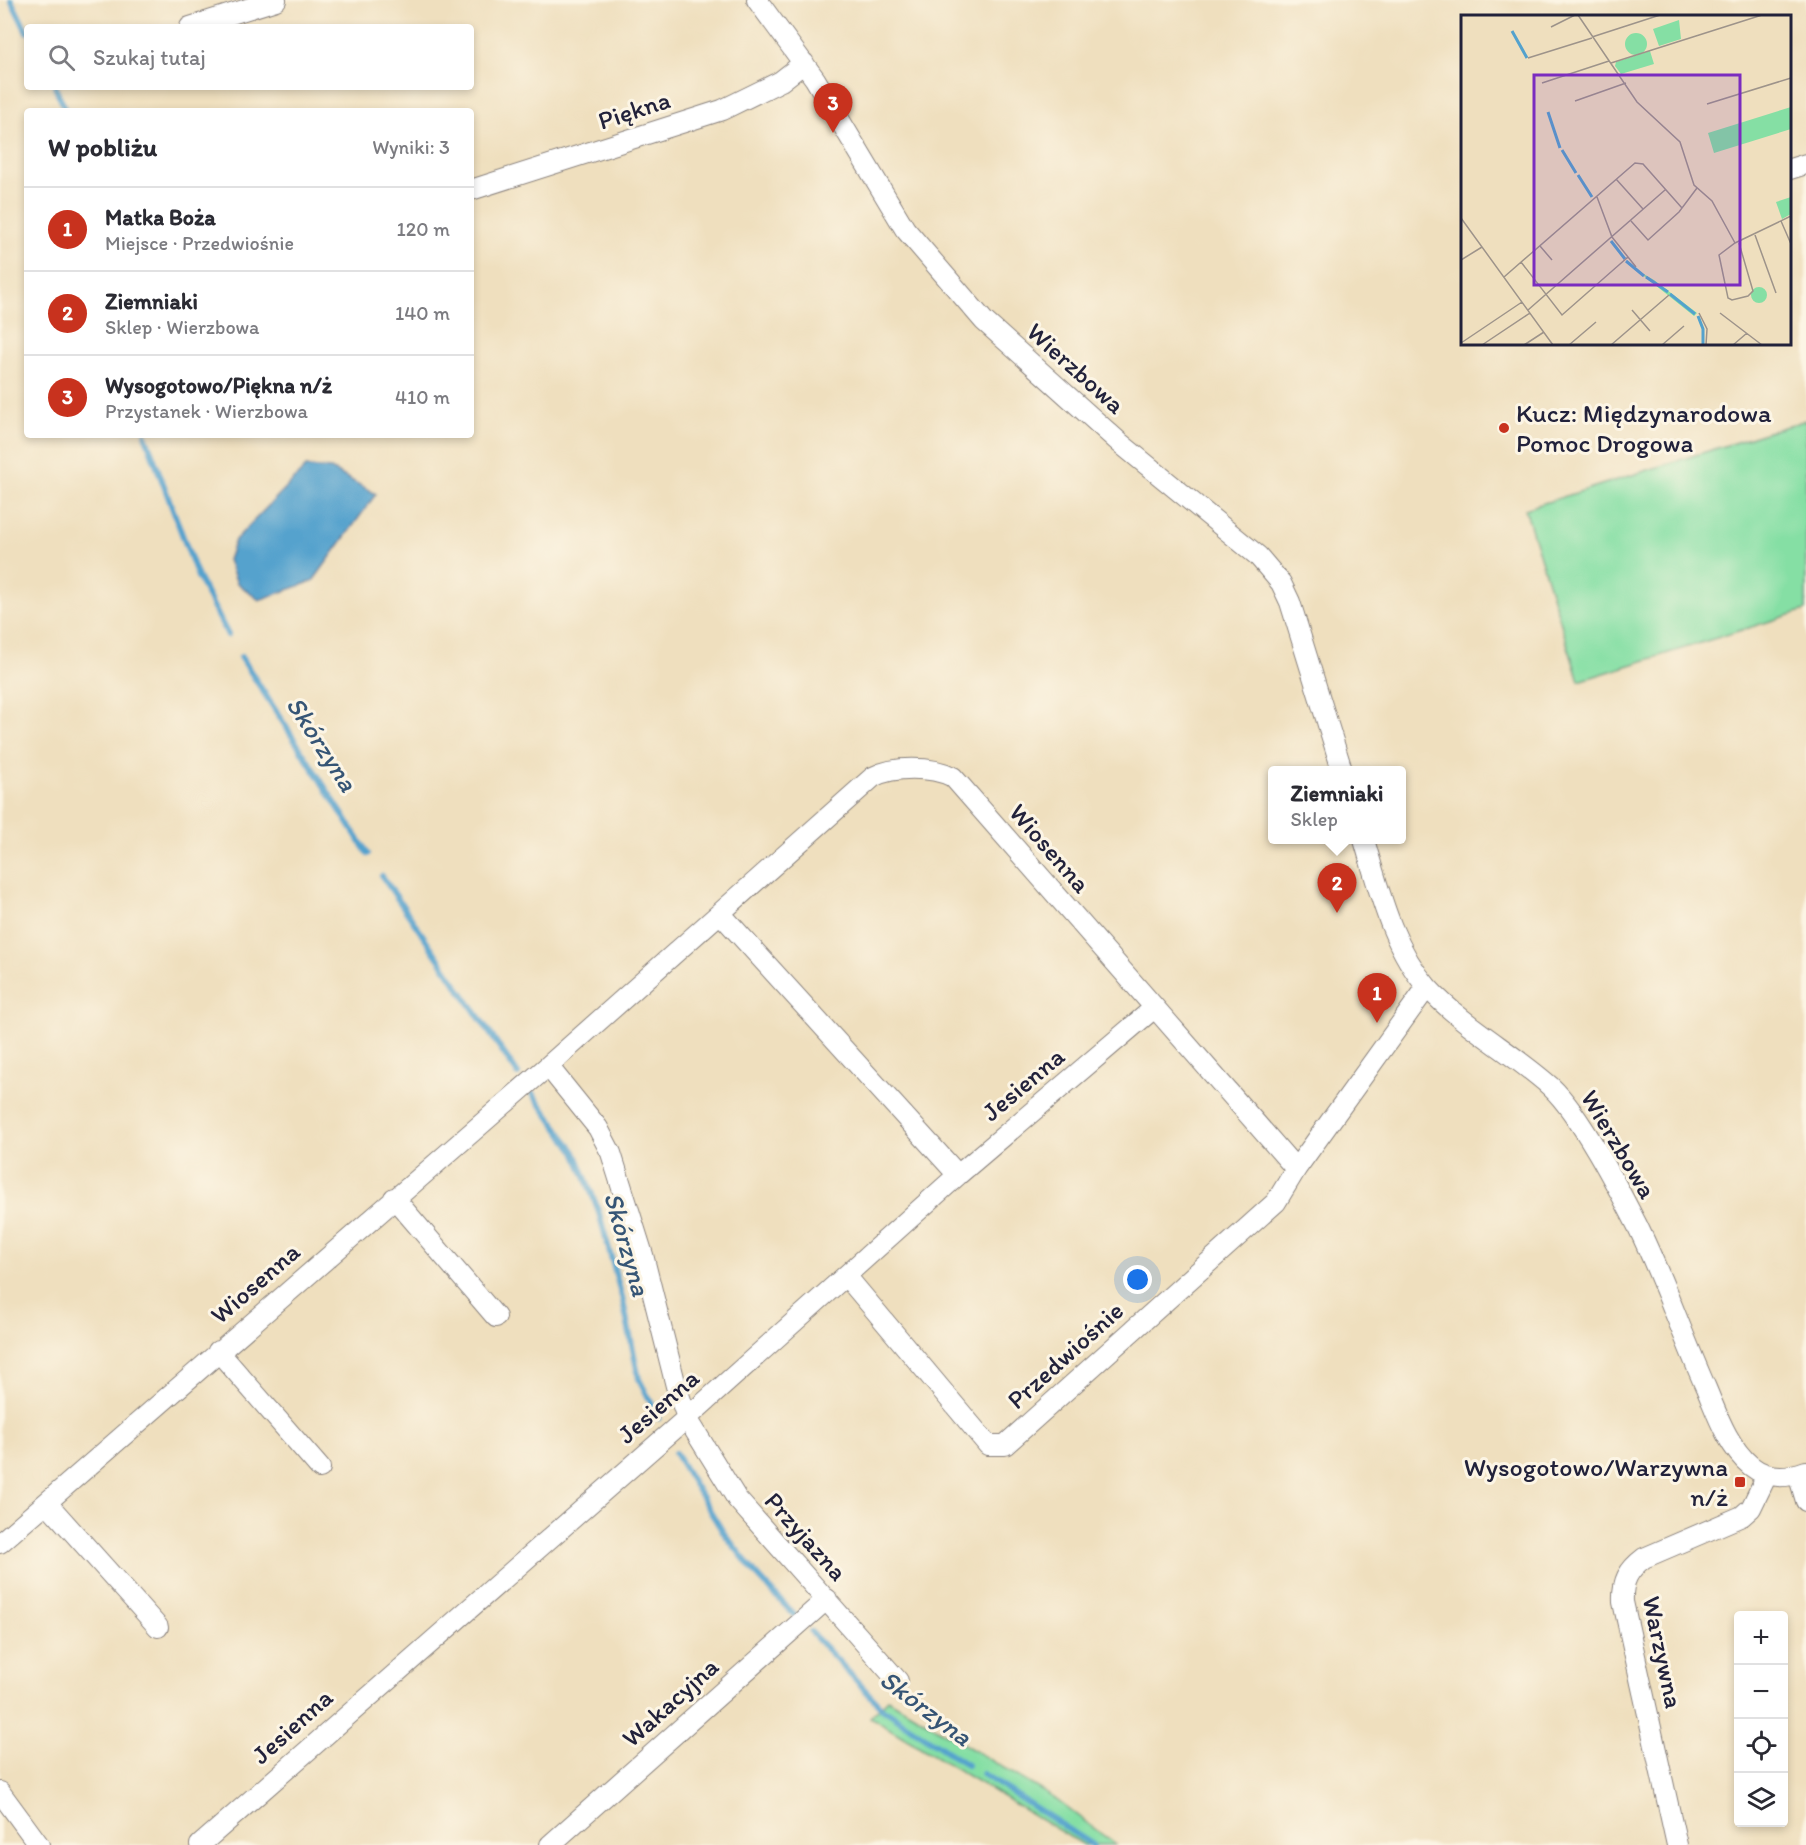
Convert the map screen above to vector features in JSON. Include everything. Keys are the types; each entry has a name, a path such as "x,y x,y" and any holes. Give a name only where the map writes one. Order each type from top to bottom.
{"street":[{"path":"199,24 276,0"},
{"name":"Wierzbowa","path":"757,0 804,63 905,229 984,321 1120,443 1258,556 1274,573 1290,602 1340,766"},
{"name":"Piękna","path":"474,189 722,110 767,89 804,63"},
{"path":"1791,169 1806,164"},
{"name":"Wiosenna","path":"0,1543 548,1066 873,777 884,771 940,771 953,777 1153,1009 1296,1169"},
{"name":"Wierzbowa","path":"1365,844 1395,934 1408,961 1427,987 1480,1034 1528,1067 1565,1102 1637,1225 1731,1442 1750,1465 1767,1475"},
{"path":"720,913 958,1175"},
{"name":"Przedwiośnie","path":"847,1276 988,1445 1005,1445 1276,1202 1296,1169 1427,987"},
{"name":"Jesienna","path":"200,1845 687,1418 958,1175 1153,1009"},
{"path":"548,1066 598,1128 611,1153 643,1255 676,1386 687,1418"},
{"path":"394,1198 496,1317"},
{"path":"218,1352 320,1468"},
{"name":"Przyjazna","path":"687,1418 737,1499 898,1680"},
{"path":"1767,1475 1802,1473 1806,1501"},
{"name":"Warzywna","path":"1677,1845 1623,1602 1622,1588 1625,1577 1633,1566 1644,1558 1746,1512 1751,1508 1767,1475"},
{"path":"47,1503 158,1627"},
{"name":"Wakacyjna","path":"550,1845 827,1599"},
{"path":"0,1792 39,1845"}],"green space":[{"path":"1806,420 1806,610 1579,681 1525,509"},
{"path":"888,1699 1054,1798 1116,1845 1083,1845 870,1717"}],"water":[{"path":"306,467 331,469 376,494 313,581 259,600 237,583 228,560 235,540"}],"waterway":[{"name":"Skórzyna","path":"11,0 24,26"},
{"name":"Skórzyna","path":"56,90 65,108"},
{"name":"Skórzyna","path":"146,438 198,577 228,635"},
{"name":"Skórzyna","path":"241,657 368,854"},
{"name":"Skórzyna","path":"382,876 518,1074"},
{"name":"Skórzyna","path":"532,1093 575,1152 598,1209 623,1301 639,1379 659,1418"},
{"name":"Skórzyna","path":"675,1453 723,1532 756,1574 795,1616"},
{"name":"Skórzyna","path":"811,1632 882,1708 967,1765"},
{"name":"Skórzyna","path":"983,1774 1093,1845"}],"place":[{"name":"Wysogotowo/Piękna n/ż","path":"833,133"},
{"name":"Kucz: Międzynarodowa Pomoc Drogowa","path":"1504,428"},
{"name":"Ziemniaki","path":"1337,913"},
{"name":"Matka Boża","path":"1377,1023"},
{"name":"Wysogotowo/Warzywna n/ż","path":"1740,1482"}]}
